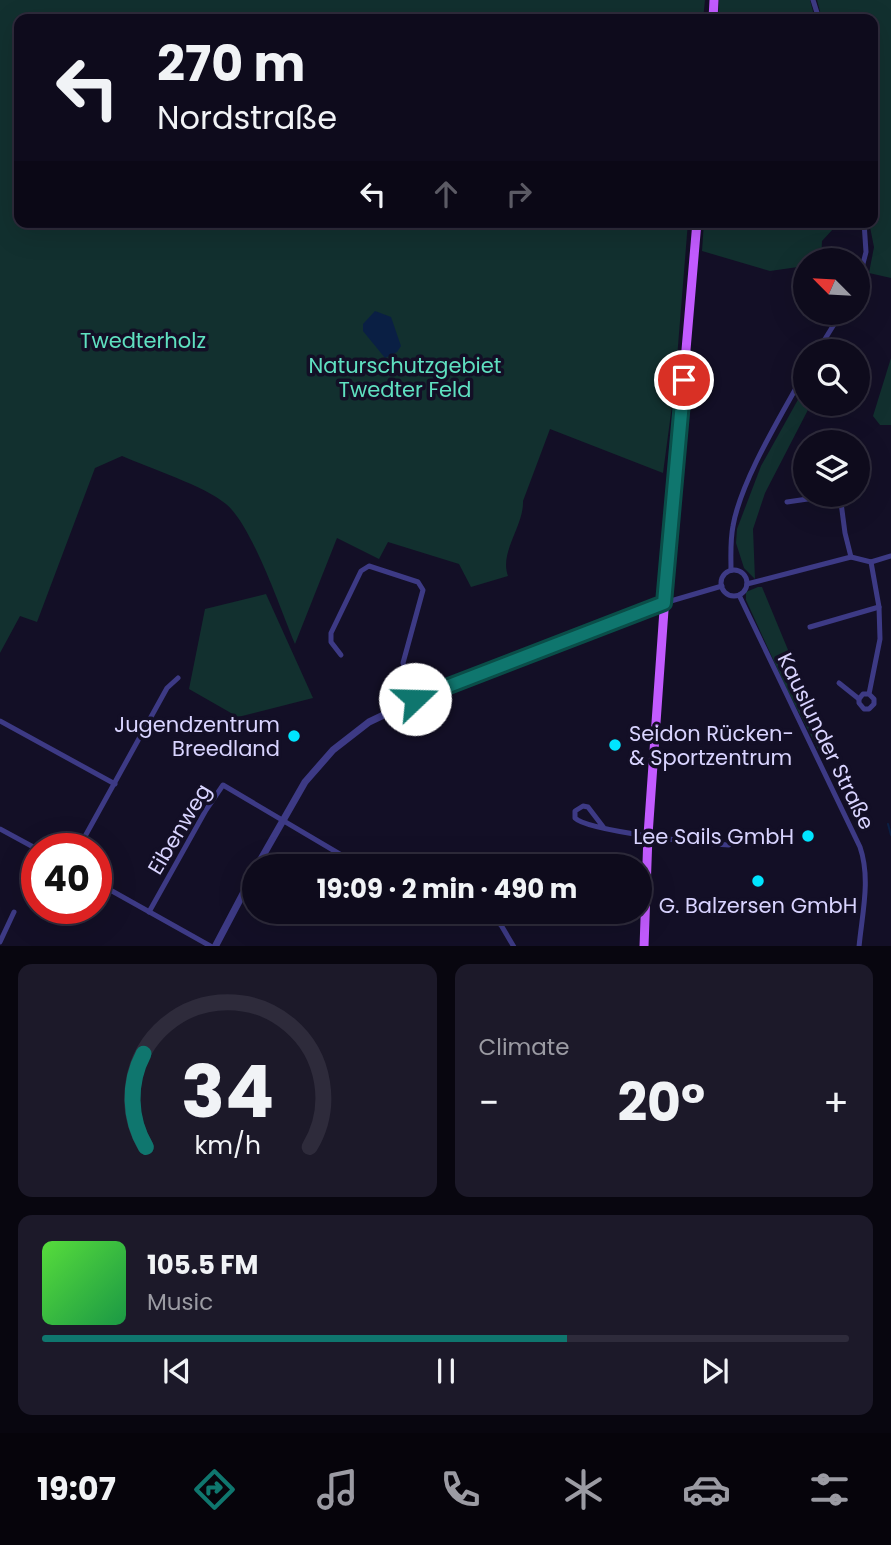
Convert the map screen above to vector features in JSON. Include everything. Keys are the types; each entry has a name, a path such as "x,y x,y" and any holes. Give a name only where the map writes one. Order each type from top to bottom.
{"main road":[{"path":"644,946 648,835 664,603 696,228"}],"street":[{"path":"864,228 866,248"},
{"path":"731,570 743,573 747,584 739,595 730,595 722,586 723,578 731,570 731,541 736,513 771,435 793,394"},
{"path":"788,502 793,501"},
{"path":"840,507 851,557"},
{"path":"747,584 851,557 871,562 891,556"},
{"path":"869,694 880,639 879,607 871,562"},
{"path":"341,655 331,642 331,632 361,571 369,566 418,582 423,590 403,663 415,699"},
{"path":"263,854 305,782 333,750 369,722 415,699 664,603 722,586"},
{"name":"Kauslunder Straße","path":"739,595 860,847 866,877 859,946"},
{"path":"810,627 879,607"},
{"path":"87,833 167,688 178,678"},
{"path":"839,683 859,699 864,709 872,708 874,699 869,694 863,694 859,699"},
{"path":"0,721 115,784"},
{"name":"Eibenweg","path":"149,912 206,810 223,785 281,821"},
{"path":"604,828 588,807 578,807 575,811 578,821 604,828 729,845"},
{"path":"281,821 339,854"},
{"path":"0,829 21,840"},
{"path":"112,892 212,946"},
{"path":"215,946 242,895"},
{"path":"0,942 14,912"},
{"path":"500,924 513,946"}],"green space":[{"name":"Naturschutzgebiet Twedter Feld","path":"0,0 705,0 704,14 14,14 14,228 688,228 675,383 663,473 550,429 509,548 506,567 508,576 471,587 459,564 388,542 379,559 337,538 295,644 256,549 236,515 226,504 205,491 122,456 95,468 37,622 20,616 0,653"},
{"path":"719,0 810,0 814,14 718,14"},
{"path":"817,0 891,0 891,278 870,273 874,247 870,228 878,228 878,14 821,14"},
{"path":"704,228 834,228 822,241 822,248 793,248 793,268 770,271 702,251"},
{"path":"891,358 891,425 880,425 873,416"},
{"path":"793,409 793,416 805,416 798,430 793,430 793,439 765,493 753,529 755,579 744,568 736,543 737,529 761,466"},
{"path":"762,587 829,749 818,749 787,690 746,600 746,592"},
{"path":"266,594 313,698 238,717 189,689 205,609"}],"water":[{"path":"375,311 391,317 401,346 397,352 385,358 363,331 363,324"}],"waterway":[{"path":"888,824 891,835"}],"place":[{"name":"Jugendzentrum Breedland","path":"294,736"},
{"name":"Seidon Rücken- & Sportzentrum","path":"615,745"},
{"name":"Lee Sails GmbH","path":"808,836"},
{"name":"G. Balzersen GmbH","path":"758,881"}],"route":[{"path":"415,699 664,603 684,380"}],"park label":[{"name":"Twedterholz","path":"143,340"}]}
